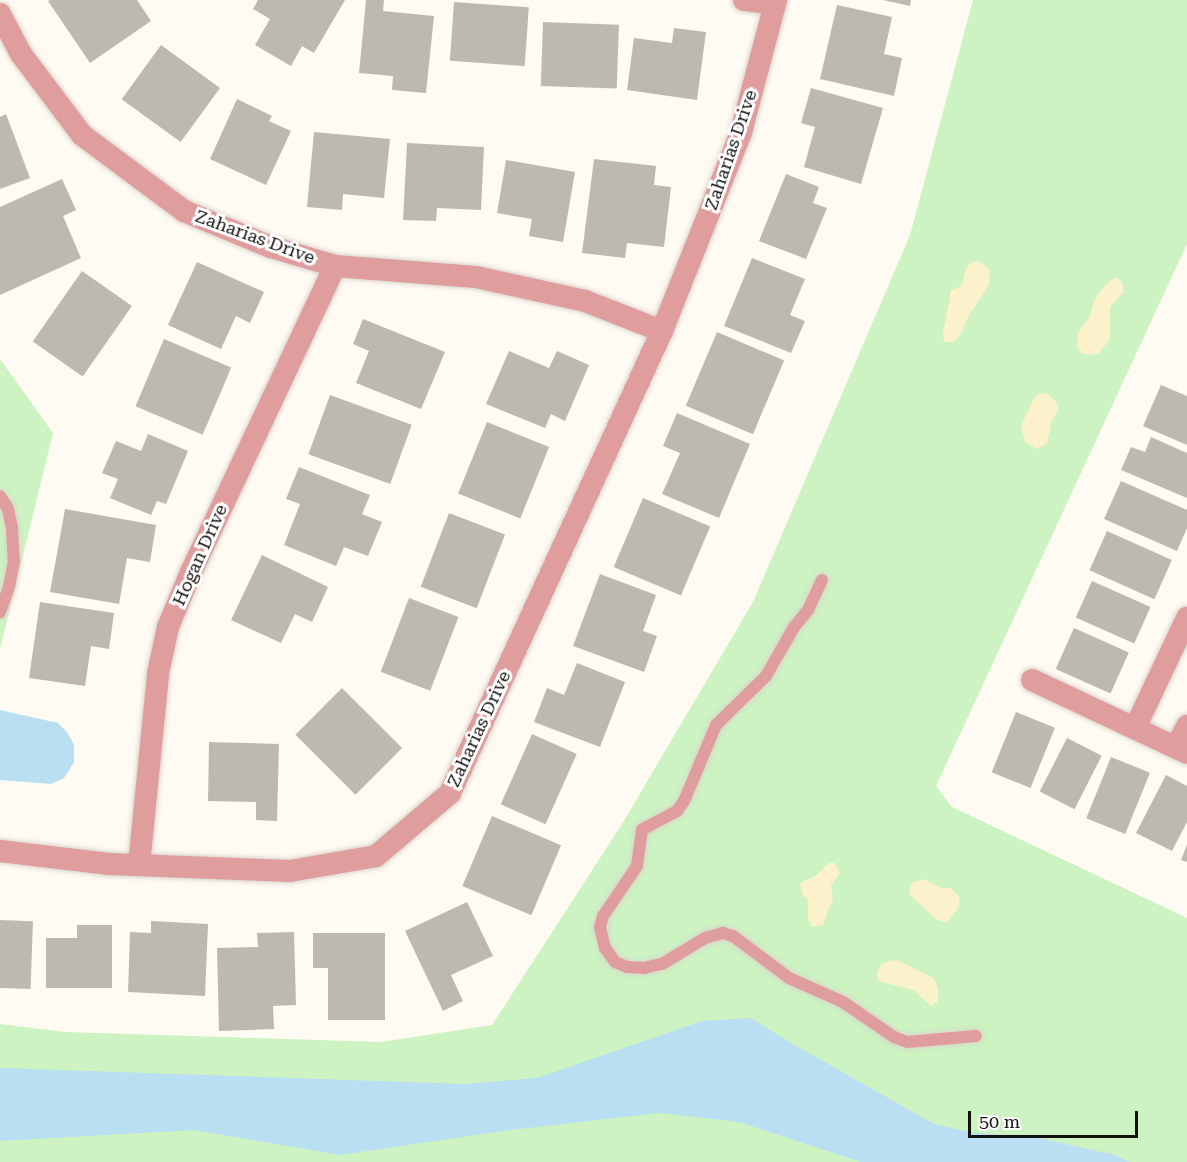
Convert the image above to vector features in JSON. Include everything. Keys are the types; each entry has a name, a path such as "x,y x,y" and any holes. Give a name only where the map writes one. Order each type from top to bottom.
{"street":[{"path":"744,0 776,2"},
{"name":"Zaharias Drive","path":"0,851 139,865 290,871 376,856 450,793 662,331 741,132 776,2"},
{"name":"Zaharias Drive","path":"0,14 21,54 82,135 184,211 271,247 335,266 476,278 585,301 662,331"},
{"name":"Hogan Drive","path":"139,865 158,674 168,627 191,572 335,266"},
{"path":"1135,728 1187,618"},
{"path":"1032,680 1182,750 1187,726"}],"lane":[{"path":"0,496 8,509 14,561 9,587 0,612"},
{"path":"822,580 808,610 794,627 766,676 716,724 684,801 677,811 642,830 638,866 603,916 600,927 605,948 615,962 627,967 644,968 662,964 705,938 723,933 732,936 789,978 843,1002 894,1037 907,1042 976,1036"}],"green space":[{"path":"973,0 1187,0 1187,244 936,786 952,807 1187,918 1187,1162 0,1162 0,1024 65,1032 381,1042 492,1025 622,824 753,602 910,235"},
{"path":"0,359 53,433 0,649"}],"sand":[{"path":"979,261 990,270 989,285 968,317 961,334 954,342 944,342 943,333 951,290 962,286 966,268 972,262"},
{"path":"1117,278 1122,282 1124,292 1110,307 1110,339 1099,353 1089,355 1081,353 1077,346 1078,332 1089,318 1095,299 1101,290 1112,279"},
{"path":"1047,393 1058,404 1058,411 1052,420 1047,444 1037,449 1025,442 1021,426 1034,398 1038,394"},
{"path":"829,863 835,863 840,873 831,885 833,898 823,925 812,927 808,918 808,900 802,894 800,883 815,876"},
{"path":"923,879 941,888 950,888 960,897 958,909 946,923 936,919 909,894 911,883"},
{"path":"897,960 934,978 938,989 938,1001 931,1006 913,990 878,981 877,974 880,966 885,962"}],"water":[{"path":"0,710 58,723 67,732 74,745 74,762 64,778 51,784 0,780"},
{"path":"751,1018 934,1124 968,1132 1039,1138 1115,1155 1130,1162 861,1162 739,1122 659,1113 502,1131 340,1155 194,1130 0,1141 0,1068 465,1084 537,1078 702,1021"}],"building":[{"path":"137,0 151,21 90,63 48,1"},
{"path":"258,0 345,0 314,53 302,46 291,66 255,45 270,19 253,9"},
{"path":"366,0 384,0 383,11 434,16 426,93 392,90 393,76 359,73"},
{"path":"883,0 911,0 910,6"},
{"path":"454,2 529,7 525,66 450,61"},
{"path":"837,5 892,17 884,54 902,58 894,96 820,79"},
{"path":"543,22 619,25 617,89 541,86"},
{"path":"674,28 706,32 697,100 627,90 634,38 672,43"},
{"path":"161,45 220,88 181,142 122,99"},
{"path":"811,88 883,108 861,184 804,167 815,127 801,123"},
{"path":"237,99 272,116 269,121 291,131 266,185 210,159"},
{"path":"6,114 30,178 0,189 0,117"},
{"path":"314,132 390,139 384,198 343,194 342,210 307,207"},
{"path":"407,143 484,147 481,210 437,208 436,221 403,220"},
{"path":"594,159 656,166 654,185 671,187 664,247 627,243 625,258 582,253"},
{"path":"506,160 575,172 563,242 529,236 532,219 497,213"},
{"path":"786,174 819,187 813,203 827,208 806,259 759,241"},
{"path":"62,179 76,210 63,216 81,258 0,295 0,207"},
{"path":"752,258 805,279 790,315 805,321 791,353 724,326"},
{"path":"197,262 264,292 250,323 236,316 221,349 168,325"},
{"path":"82,271 132,306 83,376 33,341"},
{"path":"363,319 445,352 421,409 356,383 369,351 353,344"},
{"path":"717,332 784,361 753,434 686,406"},
{"path":"164,339 231,368 203,435 135,406"},
{"path":"509,351 549,368 557,351 589,365 565,421 551,414 545,428 486,404"},
{"path":"1161,385 1187,396 1187,445 1143,426"},
{"path":"330,395 412,425 390,484 308,454"},
{"path":"677,413 750,444 719,518 662,494 680,453 663,446"},
{"path":"487,422 549,447 520,518 458,493"},
{"path":"148,434 188,451 166,504 157,501 151,515 110,498 118,479 102,473 116,441 141,451"},
{"path":"1151,437 1187,453 1187,498 1121,470 1131,447 1145,452"},
{"path":"299,467 370,495 362,514 382,522 368,556 344,547 336,566 284,545 300,504 286,499"},
{"path":"1121,481 1187,510 1187,528 1177,551 1104,519"},
{"path":"643,498 710,527 681,596 614,567"},
{"path":"65,509 156,525 150,562 127,558 119,604 50,592"},
{"path":"449,513 505,535 477,608 421,587"},
{"path":"1107,531 1172,560 1154,599 1090,570"},
{"path":"262,555 328,587 312,622 295,614 281,643 231,620"},
{"path":"600,574 656,595 643,631 657,636 644,672 573,646"},
{"path":"1092,581 1150,607 1134,644 1076,618"},
{"path":"409,598 458,617 430,691 381,672"},
{"path":"40,602 114,613 109,649 91,646 85,686 29,678"},
{"path":"1074,628 1129,652 1111,694 1056,669"},
{"path":"577,663 625,682 600,747 534,722 547,688 564,695"},
{"path":"342,688 402,748 355,795 295,735"},
{"path":"1016,712 1055,728 1031,788 992,772"},
{"path":"532,734 577,754 545,824 501,804"},
{"path":"1067,738 1102,756 1075,809 1040,791"},
{"path":"209,742 279,744 277,821 256,820 256,802 208,801"},
{"path":"1111,757 1150,773 1125,834 1086,818"},
{"path":"1166,775 1187,786 1187,822 1172,851 1136,833"},
{"path":"492,816 561,845 531,915 462,886"},
{"path":"1187,845 1187,862 1181,860"},
{"path":"467,902 493,956 451,975 463,1001 443,1011 405,931"},
{"path":"0,920 33,921 31,989 0,988"},
{"path":"151,921 208,924 205,996 128,992 130,932 151,933"},
{"path":"77,925 112,925 112,988 46,988 46,938 77,938"},
{"path":"294,932 296,1005 273,1006 274,1029 219,1031 217,948 258,947 257,933"},
{"path":"313,933 385,933 385,1020 328,1020 328,968 313,968"}]}
